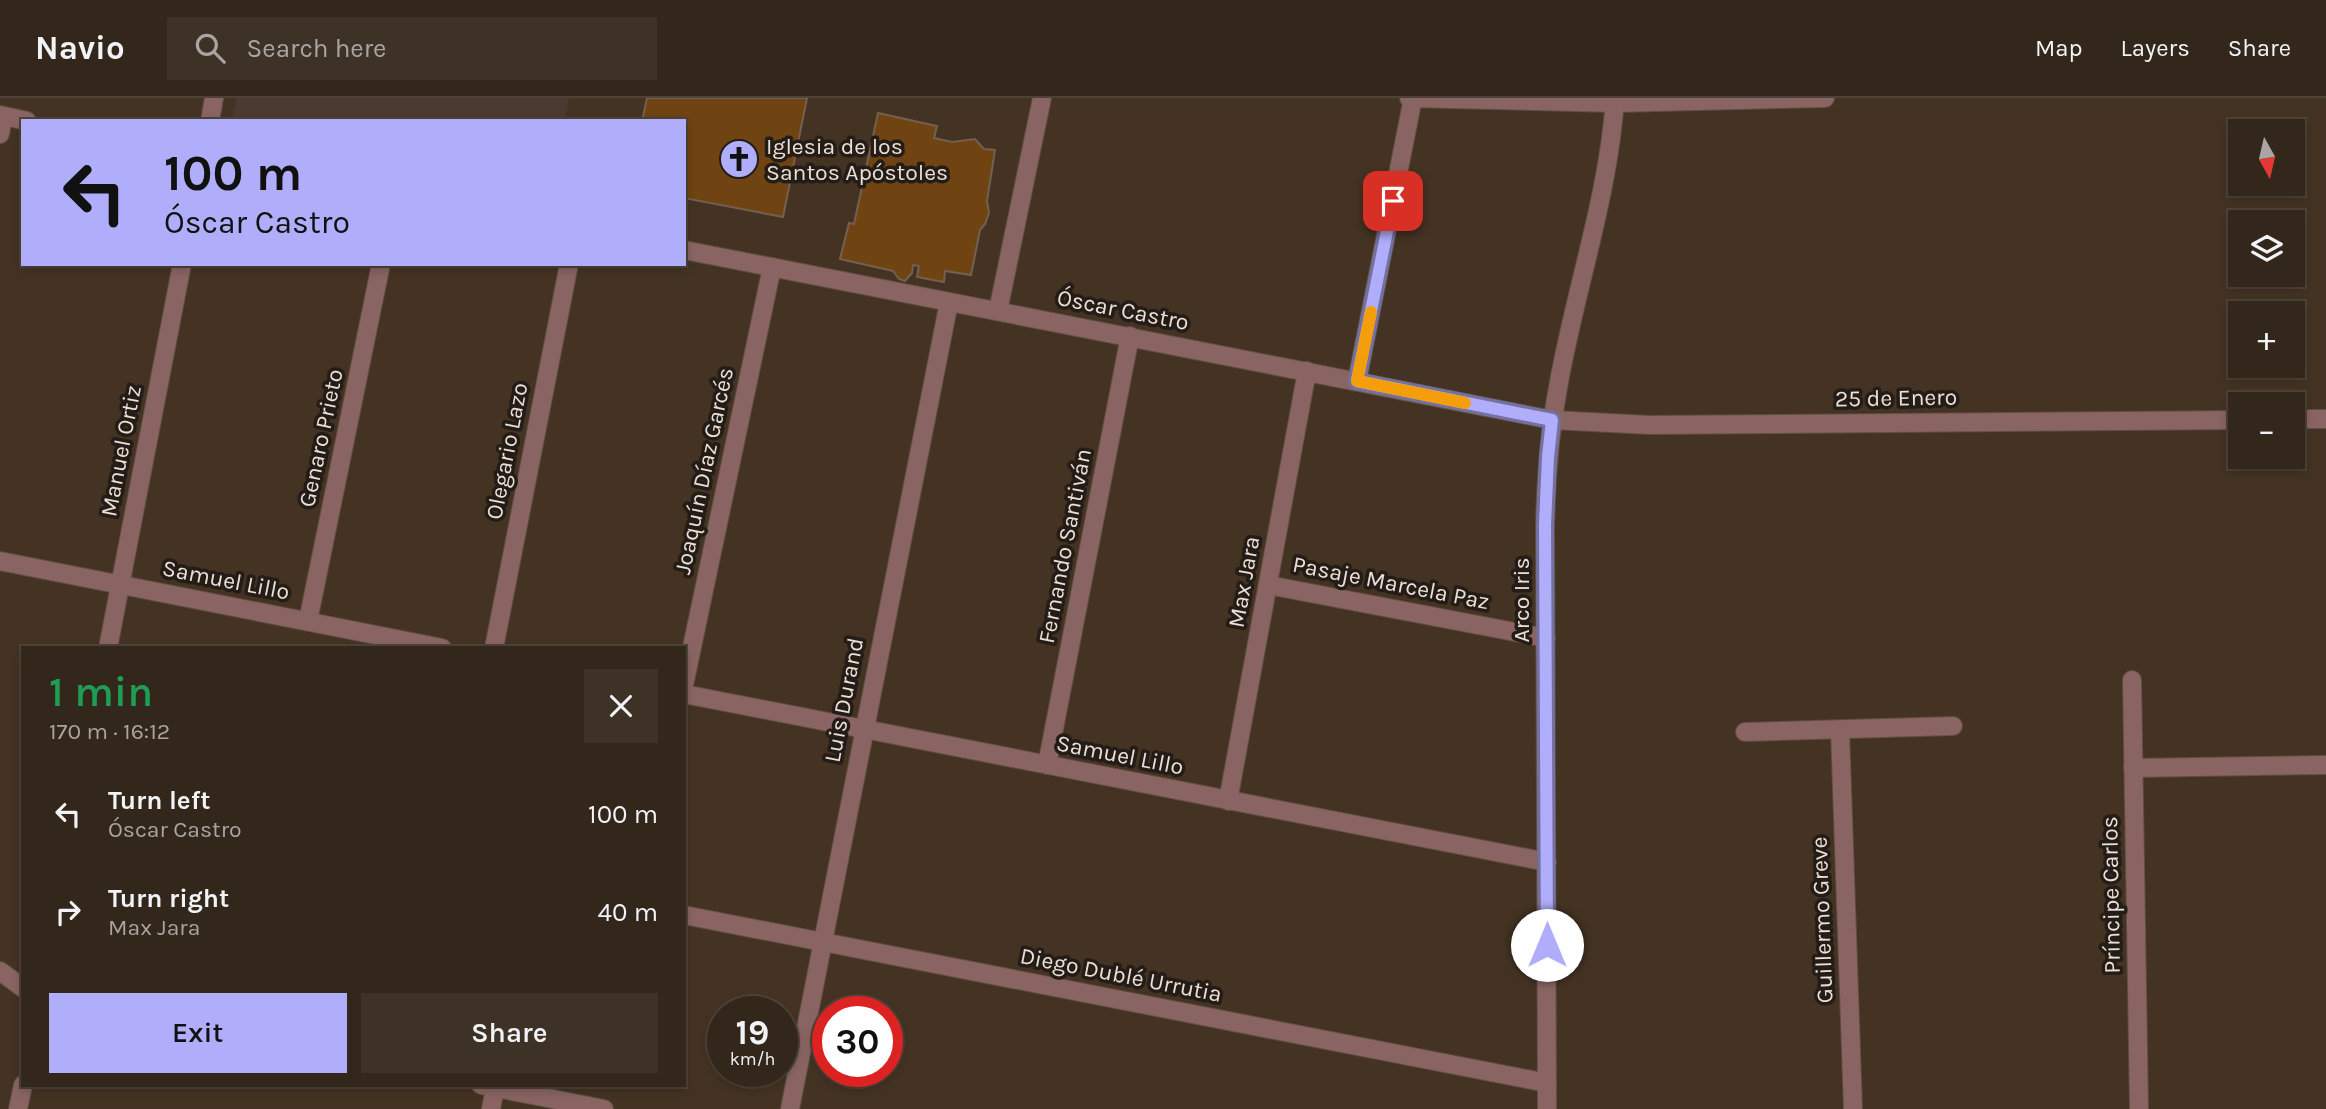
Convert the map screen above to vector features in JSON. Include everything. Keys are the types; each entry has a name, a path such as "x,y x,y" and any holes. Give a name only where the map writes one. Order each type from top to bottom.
{"street":[{"path":"210,119 214,98"},
{"path":"998,311 1042,98"},
{"path":"1357,381 1411,98 1825,98"},
{"name":"Arco Iris","path":"1547,1109 1546,488 1552,420 1559,380 1601,191 1615,100"},
{"path":"1,122 21,121"},
{"name":"Óscar Castro","path":"686,250 1552,420"},
{"name":"Manuel Ortiz","path":"108,646 182,266"},
{"name":"Genaro Prieto","path":"309,621 381,266"},
{"name":"Olegario Lazo","path":"494,646 569,266"},
{"name":"Joaquín Díaz Garcés","path":"686,676 772,267"},
{"name":"Luis Durand","path":"790,1109 949,302"},
{"name":"Fernando Santiván","path":"1047,765 1130,337"},
{"name":"Max Jara","path":"1228,801 1307,371"},
{"path":"2305,419 2326,419"},
{"name":"25 de Enero","path":"1552,420 1663,425 2228,420"},
{"name":"Samuel Lillo","path":"0,561 432,646"},
{"name":"Pasaje Marcela Paz","path":"1268,585 1546,638"},
{"name":"Príncipe Carlos","path":"2132,680 2139,1109"},
{"name":"Samuel Lillo","path":"686,694 1547,862"},
{"path":"1745,732 1953,726"},
{"name":"Guillermo Greve","path":"1840,730 1853,1109"},
{"path":"2133,768 2326,765"},
{"name":"Diego Dublé Urrutia","path":"686,915 1547,1083"},
{"path":"0,971 21,987"},
{"path":"18,1109 23,1087"},
{"path":"488,1087 491,1109"},
{"path":"493,1087 604,1109"}],"shaded area":[{"path":"237,98 569,98 565,119 232,119"}],"building":[{"name":"Iglesia de los Santos Apóstoles","path":"647,98 807,98 783,217 686,198 686,119 642,119"},
{"path":"878,113 937,126 934,138 952,142 975,139 984,149 995,150 987,201 989,213 980,230 971,275 945,271 944,282 917,277 919,266 913,265 912,273 905,281 899,279 893,271 840,259 849,223 854,224"}],"slow traffic":[{"path":"1371,312 1357,381 1465,403"}],"place":[{"name":"Iglesia de los Santos Apóstoles","path":"739,159"}],"route":[{"path":"1393,201 1357,381 1552,420 1545,525 1547,945"}]}
